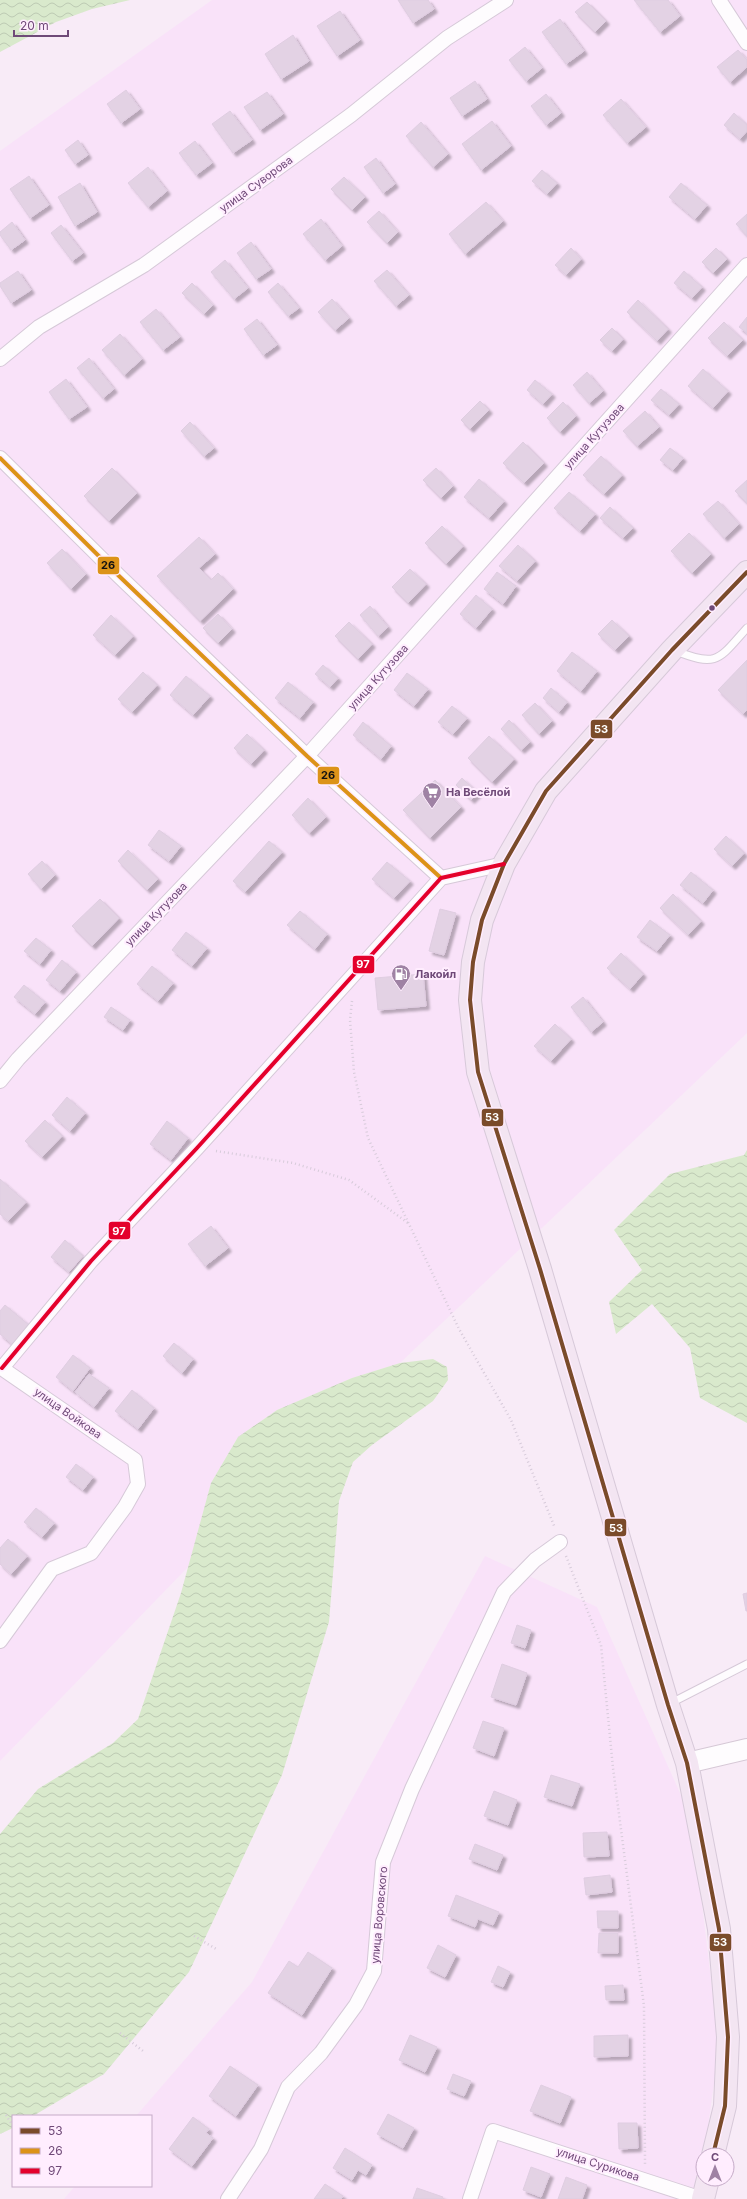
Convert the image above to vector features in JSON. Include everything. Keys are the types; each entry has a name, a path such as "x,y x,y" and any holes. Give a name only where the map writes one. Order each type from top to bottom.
{"main road":[{"path":"715,2147 725,2106 728,2037 718,1929 687,1763 668,1705 540,1269 478,1072 470,1000 473,962 482,920 504,864 546,791 672,650 747,572"},
{"path":"702,2199 706,2187"}],"street":[{"name":"улица Суворова","path":"0,359 39,327 144,265 351,115 447,38 506,0"},
{"path":"719,0 747,43"},
{"name":"улица Кутузова","path":"0,1081 18,1059 307,756 747,265"},
{"path":"0,458 114,571 307,756 441,878"},
{"path":"1,1367 91,1261 197,1148 441,878 504,864"},
{"name":"улица Войкова","path":"0,1640 52,1569 92,1553 125,1507 138,1484 135,1460 1,1367"},
{"name":"улица Воровского","path":"228,2199 261,2149 288,2087 321,2053 356,2005 374,1971 383,1862 412,1789 504,1592 535,1560 560,1542"},
{"path":"687,1763 747,1749"},
{"name":"улица Сурикова","path":"470,2199 493,2131 702,2199"}],"lane":[{"path":"672,650 698,660 714,659 722,655 747,628"},
{"path":"668,1705 747,1664"}],"path":[{"path":"354,973 350,1020 354,1072 368,1138 459,1329 511,1420 601,1645 613,1768 644,2006 645,2180"},
{"path":"197,1148 293,1163 349,1180 408,1223"},
{"path":"194,1936 218,1950"},
{"path":"120,2033 144,2051"},
{"path":"6,2115 12,2124"}],"shaded area":[{"path":"212,0 747,0 747,1033 400,1363 352,1378 277,1410 238,1437 211,1483 189,1566 0,1761 0,151"},
{"path":"485,1556 597,1607 692,1820 719,2047 705,2147 695,2147 695,2187 700,2187 698,2199 64,2199 74,2187 152,2187 152,2115 137,2115 252,1982"}],"water":[{"path":"0,0 130,0 92,9 56,22 0,52"},
{"path":"747,1150 747,1423 700,1398 690,1348 652,1304 616,1334 609,1302 642,1270 614,1230 670,1174 744,1155"},
{"path":"433,1359 447,1367 448,1380 433,1401 372,1445 353,1462 339,1501 329,1622 282,1775 189,1972 104,2074 35,2115 12,2115 12,2128 0,2134 0,1834 38,1789 113,1743 138,1719 181,1593 211,1483 238,1437 277,1410 352,1378 400,1363"}],"building":[{"path":"398,0 428,0 434,9 413,23"},
{"path":"634,0 668,0 680,16 660,32"},
{"path":"587,2 606,21 595,32 575,12"},
{"path":"340,11 360,40 337,56 317,26"},
{"path":"560,19 584,51 566,64 542,32"},
{"path":"293,35 309,61 281,79 265,54"},
{"path":"525,47 542,68 526,81 509,60"},
{"path":"738,50 747,60 747,67 730,82 717,67"},
{"path":"475,81 487,99 462,116 450,98"},
{"path":"126,90 140,109 121,123 107,104"},
{"path":"267,92 283,114 260,130 244,107"},
{"path":"546,94 561,113 546,125 531,106"},
{"path":"621,99 646,127 627,143 603,115"},
{"path":"230,111 252,140 233,153 212,124"},
{"path":"734,113 747,125 747,131 740,139 724,125"},
{"path":"492,121 511,146 481,170 462,144"},
{"path":"421,122 448,154 433,167 406,136"},
{"path":"78,140 88,155 75,164 65,150"},
{"path":"195,141 212,163 196,175 179,153"},
{"path":"376,158 395,184 383,193 364,167"},
{"path":"148,167 167,191 148,207 128,183"},
{"path":"542,170 557,183 547,194 532,181"},
{"path":"29,176 49,205 30,218 10,189"},
{"path":"344,177 365,197 352,210 331,189"},
{"path":"80,183 97,212 75,226 58,197"},
{"path":"681,183 707,205 695,219 669,197"},
{"path":"486,202 503,221 465,254 449,234"},
{"path":"379,211 398,232 387,243 367,222"},
{"path":"747,214 747,236 736,224"},
{"path":"321,219 342,246 325,260 303,234"},
{"path":"12,222 25,240 11,250 0,235 0,232"},
{"path":"61,225 83,253 72,261 51,233"},
{"path":"251,242 271,269 256,279 237,253"},
{"path":"571,248 581,259 566,275 555,265"},
{"path":"716,248 727,259 713,273 702,262"},
{"path":"225,260 248,288 234,299 211,272"},
{"path":"387,270 409,295 396,306 374,281"},
{"path":"18,271 31,290 11,303 0,286 0,283"},
{"path":"684,271 702,287 692,298 674,283"},
{"path":"192,283 213,305 204,314 182,293"},
{"path":"278,283 299,308 288,316 268,292"},
{"path":"332,299 349,318 335,330 318,312"},
{"path":"638,300 668,329 657,341 627,312"},
{"path":"156,309 180,337 163,350 140,322"},
{"path":"747,317 747,333 739,327"},
{"path":"257,319 277,345 263,355 244,329"},
{"path":"724,322 743,340 727,356 708,338"},
{"path":"612,328 623,339 612,351 600,340"},
{"path":"120,334 142,359 124,375 102,350"},
{"path":"89,358 114,389 103,398 77,368"},
{"path":"703,369 728,391 713,408 688,386"},
{"path":"587,372 603,391 589,403 573,385"},
{"path":"66,379 87,407 69,419 49,392"},
{"path":"535,380 552,394 543,404 527,390"},
{"path":"661,389 679,404 669,415 651,400"},
{"path":"480,401 489,410 470,429 461,420"},
{"path":"563,402 576,416 560,432 547,418"},
{"path":"645,411 659,427 637,446 623,431"},
{"path":"190,422 214,448 204,456 181,431"},
{"path":"523,442 544,463 524,483 503,463"},
{"path":"670,448 683,458 673,470 660,460"},
{"path":"601,456 622,475 604,494 583,475"},
{"path":"112,468 137,493 109,521 84,496"},
{"path":"436,468 453,486 441,498 423,480"},
{"path":"479,479 504,501 489,518 464,497"},
{"path":"747,480 747,503 735,491"},
{"path":"569,492 595,514 580,531 554,508"},
{"path":"718,501 739,524 724,538 703,514"},
{"path":"610,507 633,528 623,538 600,518"},
{"path":"442,526 463,546 446,564 425,543"},
{"path":"689,533 711,554 692,573 671,551"},
{"path":"199,537 215,554 199,568 211,580 218,573 233,589 200,621 157,576"},
{"path":"518,545 535,561 517,581 499,566"},
{"path":"62,549 86,574 71,589 47,563"},
{"path":"410,569 426,584 408,603 392,587"},
{"path":"497,572 516,586 503,604 484,589"},
{"path":"476,595 492,609 476,628 460,614"},
{"path":"370,606 388,627 378,636 360,615"},
{"path":"218,614 232,629 218,643 203,628"},
{"path":"111,615 133,636 115,655 93,635"},
{"path":"612,620 629,636 615,650 598,634"},
{"path":"349,622 372,644 358,659 335,636"},
{"path":"572,652 597,671 581,691 557,671"},
{"path":"747,660 747,710 743,714 718,690"},
{"path":"323,665 338,678 330,687 315,674"},
{"path":"143,672 157,685 132,712 118,699"},
{"path":"407,673 428,689 414,706 394,690"},
{"path":"186,676 210,696 193,715 170,695"},
{"path":"288,682 313,702 300,718 275,698"},
{"path":"551,688 567,702 559,712 543,698"},
{"path":"535,703 552,721 539,734 522,715"},
{"path":"452,706 467,718 453,734 438,722"},
{"path":"509,720 530,742 521,750 501,729"},
{"path":"363,722 391,746 381,759 353,735"},
{"path":"247,734 264,750 251,764 234,748"},
{"path":"489,736 514,759 492,782 468,758"},
{"path":"462,778 478,793 471,800 456,785"},
{"name":"На Весёлой","path":"435,780 461,807 430,838 403,810"},
{"path":"308,798 326,817 309,833 292,815"},
{"path":"159,830 181,846 169,861 148,845"},
{"path":"726,836 744,853 732,866 714,849"},
{"path":"269,841 282,852 245,892 233,881"},
{"path":"128,850 158,879 147,890 118,861"},
{"path":"42,861 55,875 41,889 28,874"},
{"path":"387,862 410,881 394,898 372,879"},
{"path":"691,872 713,890 703,903 680,885"},
{"path":"673,894 701,921 688,935 660,908"},
{"path":"100,899 119,918 92,946 72,926"},
{"path":"440,909 456,913 444,955 429,951"},
{"path":"300,911 327,934 315,949 287,925"},
{"path":"650,920 670,935 657,951 637,937"},
{"path":"186,932 207,948 192,966 172,950"},
{"path":"36,938 51,950 40,964 24,951"},
{"path":"621,953 643,974 630,989 607,968"},
{"path":"62,960 76,972 60,991 46,980"},
{"path":"152,966 173,983 158,1001 137,984"},
{"path":"423,974 426,1006 378,1010 375,978"},
{"path":"24,985 45,1002 35,1014 14,997"},
{"path":"583,997 603,1022 591,1032 571,1007"},
{"path":"111,1007 130,1020 123,1030 104,1017"},
{"path":"555,1024 571,1039 551,1061 534,1046"},
{"path":"67,1097 85,1113 70,1131 52,1115"},
{"path":"45,1120 62,1136 42,1157 25,1141"},
{"path":"167,1121 188,1138 171,1160 150,1144"},
{"path":"0,1179 26,1202 8,1221 0,1214"},
{"path":"211,1226 228,1248 205,1266 188,1244"},
{"path":"65,1240 83,1256 69,1272 51,1257"},
{"path":"5,1305 29,1325 13,1345 0,1334 0,1311"},
{"path":"174,1343 193,1359 182,1373 163,1356"},
{"path":"73,1355 90,1368 73,1391 56,1377"},
{"path":"89,1374 109,1388 94,1407 75,1392"},
{"path":"132,1390 154,1408 138,1429 115,1411"},
{"path":"76,1464 93,1477 83,1490 66,1477"},
{"path":"36,1508 54,1523 42,1537 24,1522"},
{"path":"8,1539 27,1556 11,1574 0,1564 0,1548"},
{"path":"747,1593 747,1611 746,1611 743,1594"},
{"path":"517,1625 531,1630 525,1648 511,1643"},
{"path":"502,1664 527,1673 516,1705 491,1697"},
{"path":"483,1721 504,1728 494,1756 473,1748"},
{"path":"551,1775 580,1784 572,1806 544,1797"},
{"path":"494,1791 517,1800 508,1825 484,1816"},
{"path":"607,1832 609,1856 584,1857 583,1833"},
{"path":"475,1844 503,1855 497,1870 469,1859"},
{"path":"610,1875 612,1892 586,1895 584,1878"},
{"path":"456,1895 499,1912 493,1925 478,1919 475,1927 448,1916"},
{"path":"597,1911 618,1911 618,1928 598,1928"},
{"path":"599,1933 618,1933 618,1953 598,1953"},
{"path":"438,1945 456,1955 445,1977 427,1968"},
{"path":"308,1952 332,1968 302,2015 268,1993 289,1961 298,1967"},
{"path":"498,1966 510,1972 503,1987 491,1982"},
{"path":"623,1985 624,2000 606,2000 605,1986"},
{"path":"410,2035 437,2047 425,2072 399,2060"},
{"path":"628,2035 628,2056 594,2057 594,2036"},
{"path":"230,2066 258,2085 236,2116 209,2096"},
{"path":"453,2074 471,2081 464,2096 447,2089"},
{"path":"541,2085 571,2097 560,2123 530,2111"},
{"path":"388,2114 414,2128 403,2148 377,2134"},
{"path":"193,2117 209,2129 206,2133 213,2138 192,2166 169,2149"},
{"path":"618,2123 637,2123 638,2148 619,2149"},
{"path":"345,2148 372,2165 366,2175 358,2170 352,2180 333,2168"},
{"path":"531,2167 550,2174 541,2197 523,2190"},
{"path":"566,2177 587,2185 582,2199 558,2199"},
{"path":"325,2184 343,2196 341,2199 314,2199"},
{"path":"417,2188 443,2197 442,2199 413,2199"}],"transit line":[{"name":"26","path":"0,458 119,576 307,756 441,878"},
{"name":"53","path":"715,2147 725,2106 728,2037 719,1929 687,1763 668,1705 540,1269 478,1072 470,1000 473,962 482,920 504,864 546,791 672,650 747,572"},
{"name":"97","path":"2,1368 91,1261 197,1148 441,878 504,864"}],"place":[{"name":"На Весёлой","path":"432,809"},
{"name":"Лакойл","path":"401,991"}]}
